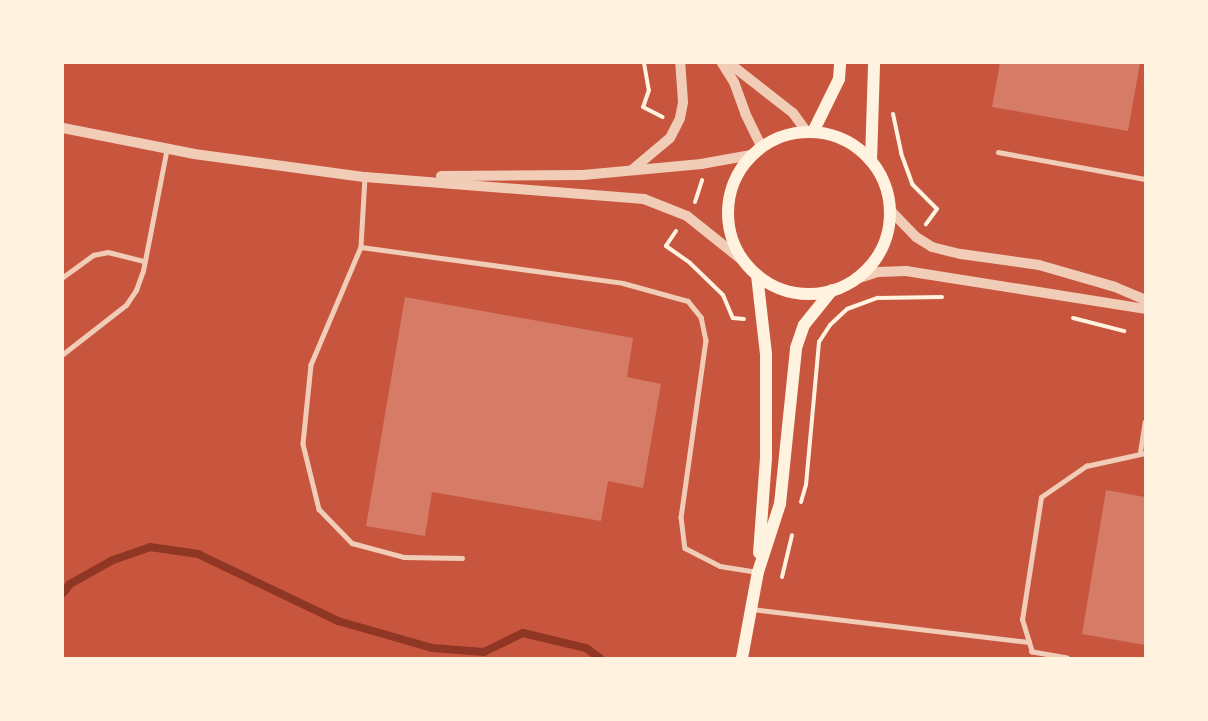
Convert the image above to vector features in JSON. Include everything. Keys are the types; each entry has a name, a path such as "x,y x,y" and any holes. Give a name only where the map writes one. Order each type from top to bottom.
{"main road":[{"path":"810,131 839,79 840,63"},
{"path":"872,161 874,63"},
{"path":"810,131 845,140 872,161 885,184 890,210 888,230 882,248 871,265 856,279 832,290 812,294 792,292 773,286 756,275 742,260 732,239 727,217 729,195 737,173 751,155 761,146 775,139 810,131"},
{"path":"742,658 758,572 765,458 766,354 756,275"},
{"path":"758,572 780,504 796,348 804,325 832,290"}],"street":[{"path":"633,169 670,138 680,118 683,102 680,63"},
{"path":"722,63 734,82 745,113 761,146"},
{"path":"729,63 793,113 810,131"},
{"path":"63,128 167,148 365,177 644,199 687,216 742,260"},
{"path":"365,177 583,175 701,164 751,155"},
{"path":"890,210 915,237 932,247 962,254 1039,265 1115,287 1145,300"},
{"path":"856,279 878,272 906,271 1145,309"}],"lane":[{"path":"63,354 126,305 136,290 146,261 167,148"},
{"path":"998,152 1145,179"},
{"path":"365,177 361,247 311,365 303,444 319,509 352,543 404,557 462,558"},
{"path":"361,247 623,283 688,301 701,317 706,340 681,517 685,548 720,566 758,572"},
{"path":"63,276 93,255 108,252 146,261"},
{"path":"1067,658 1032,652 1022,620 1041,497 1086,466 1143,452 1145,422"},
{"path":"752,609 1029,642"}],"path":[{"path":"644,63 649,90 643,107 658,115"},
{"path":"892,112 901,153 912,184 937,209 928,222"},
{"path":"672,237 666,246 698,271 723,295 733,318 740,318"},
{"path":"800,504 806,485 819,342 830,325 847,309 878,298 950,296"},
{"path":"1070,317 1124,331"},
{"path":"782,577 792,533"}],"building":[{"path":"1000,63 1140,63 1128,131 992,107"},
{"path":"405,297 633,338 627,377 661,384 643,488 608,481 601,521 432,492 425,536 366,526"},
{"path":"1106,490 1145,497 1145,645 1082,634"}],"waterway":[{"path":"63,593 70,584 113,560 150,547 198,554 338,621 432,648 484,652 523,633 586,648 600,658"}]}
